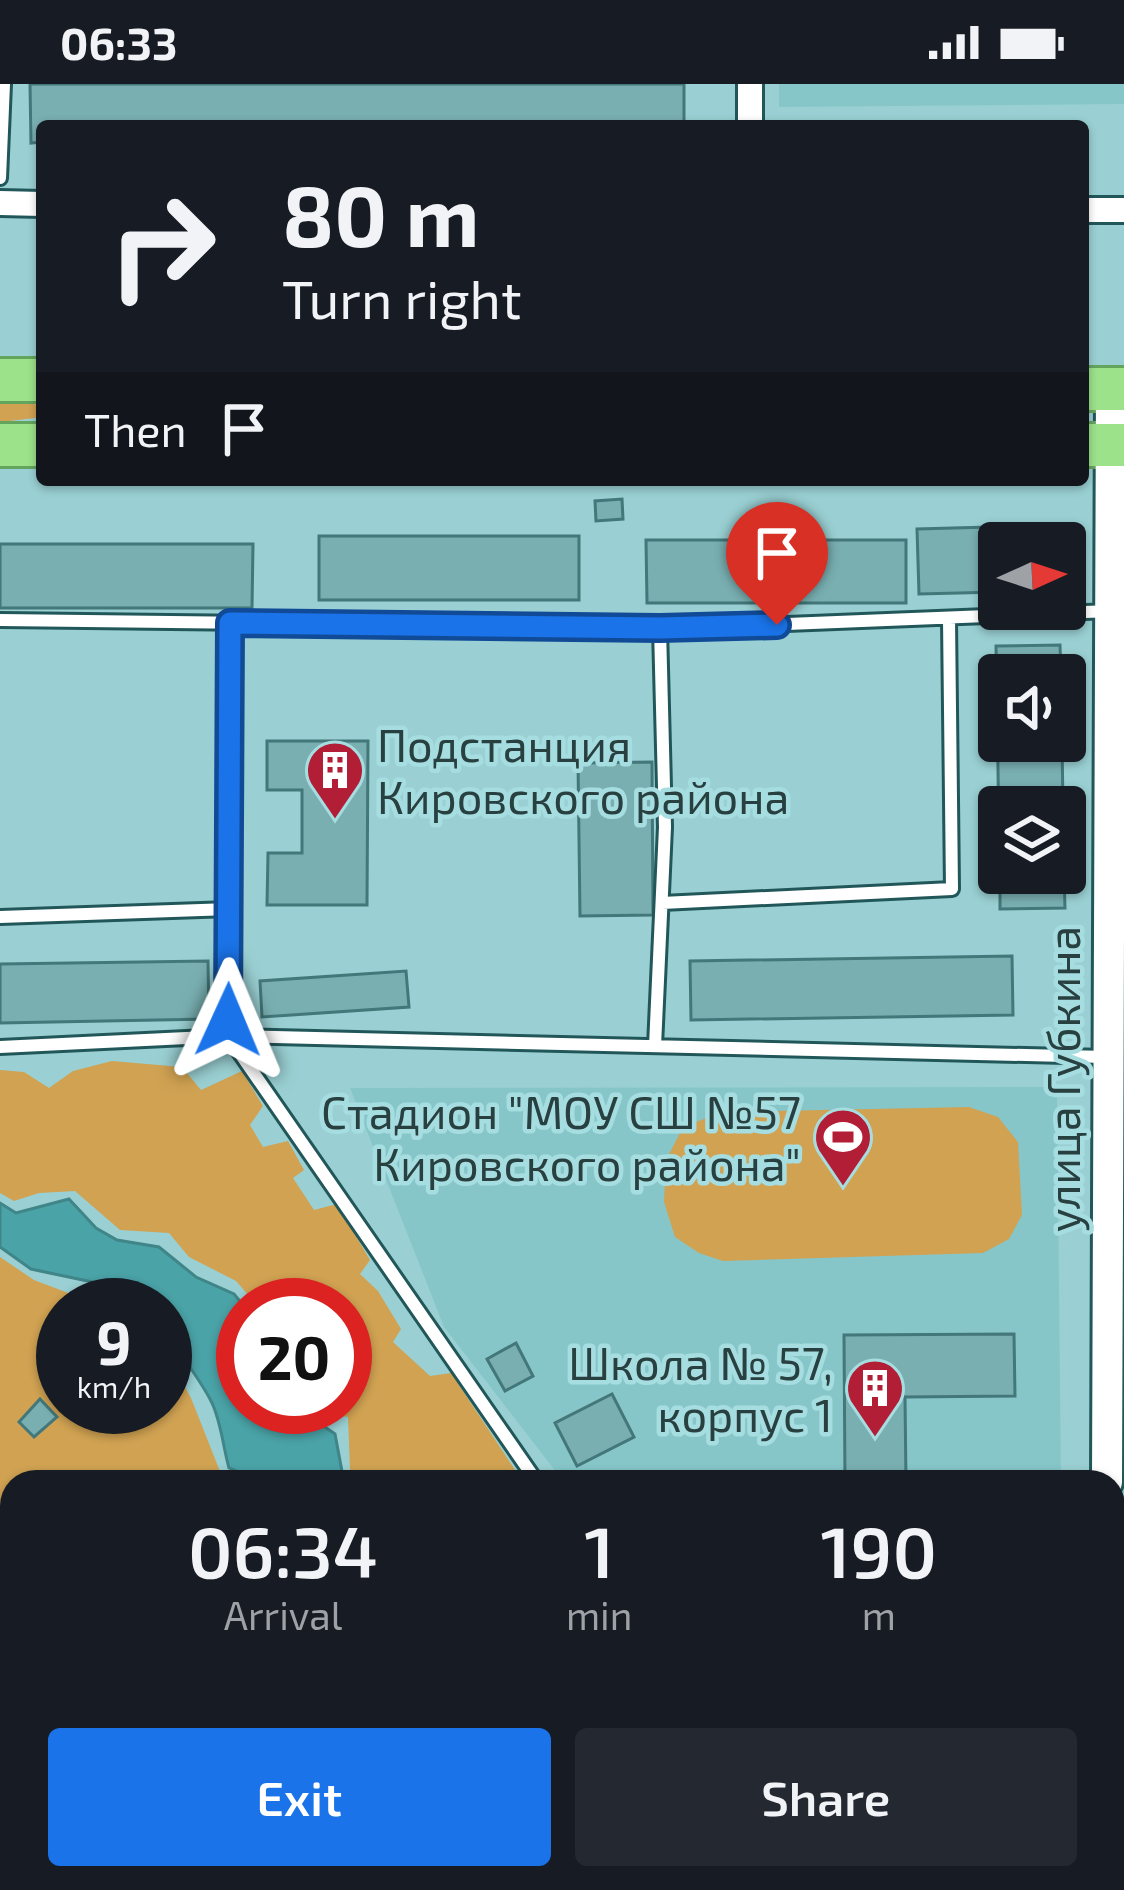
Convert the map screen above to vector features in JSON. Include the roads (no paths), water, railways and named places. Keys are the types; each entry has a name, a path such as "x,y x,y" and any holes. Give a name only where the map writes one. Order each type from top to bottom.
{"highway":[{"path":"0,380 36,380"},
{"path":"0,445 36,445"}],"street":[{"path":"750,84 750,120"},
{"path":"0,203 36,204"},
{"path":"1089,211 1124,210"},
{"name":"улица Губкина","path":"1106,389 1105,444 1118,612 1116,933 1107,1057 1115,1329 1108,1470"}],"lane":[{"path":"0,178 4,84"},
{"path":"0,620 660,628 1118,612"},
{"path":"662,903 952,889 949,620"},
{"path":"230,623 228,1036 529,1470"},
{"path":"655,1046 665,827 660,628"},
{"path":"0,917 230,909"},
{"path":"0,1047 228,1036 1107,1057"}],"place":[{"name":"Подстанция Кировского района","path":"335,821"},
{"name":"Стадион \"МОУ СШ №57 Кировского района\"","path":"843,1188"},
{"name":"Школа № 57, корпус 1","path":"875,1439"}]}
